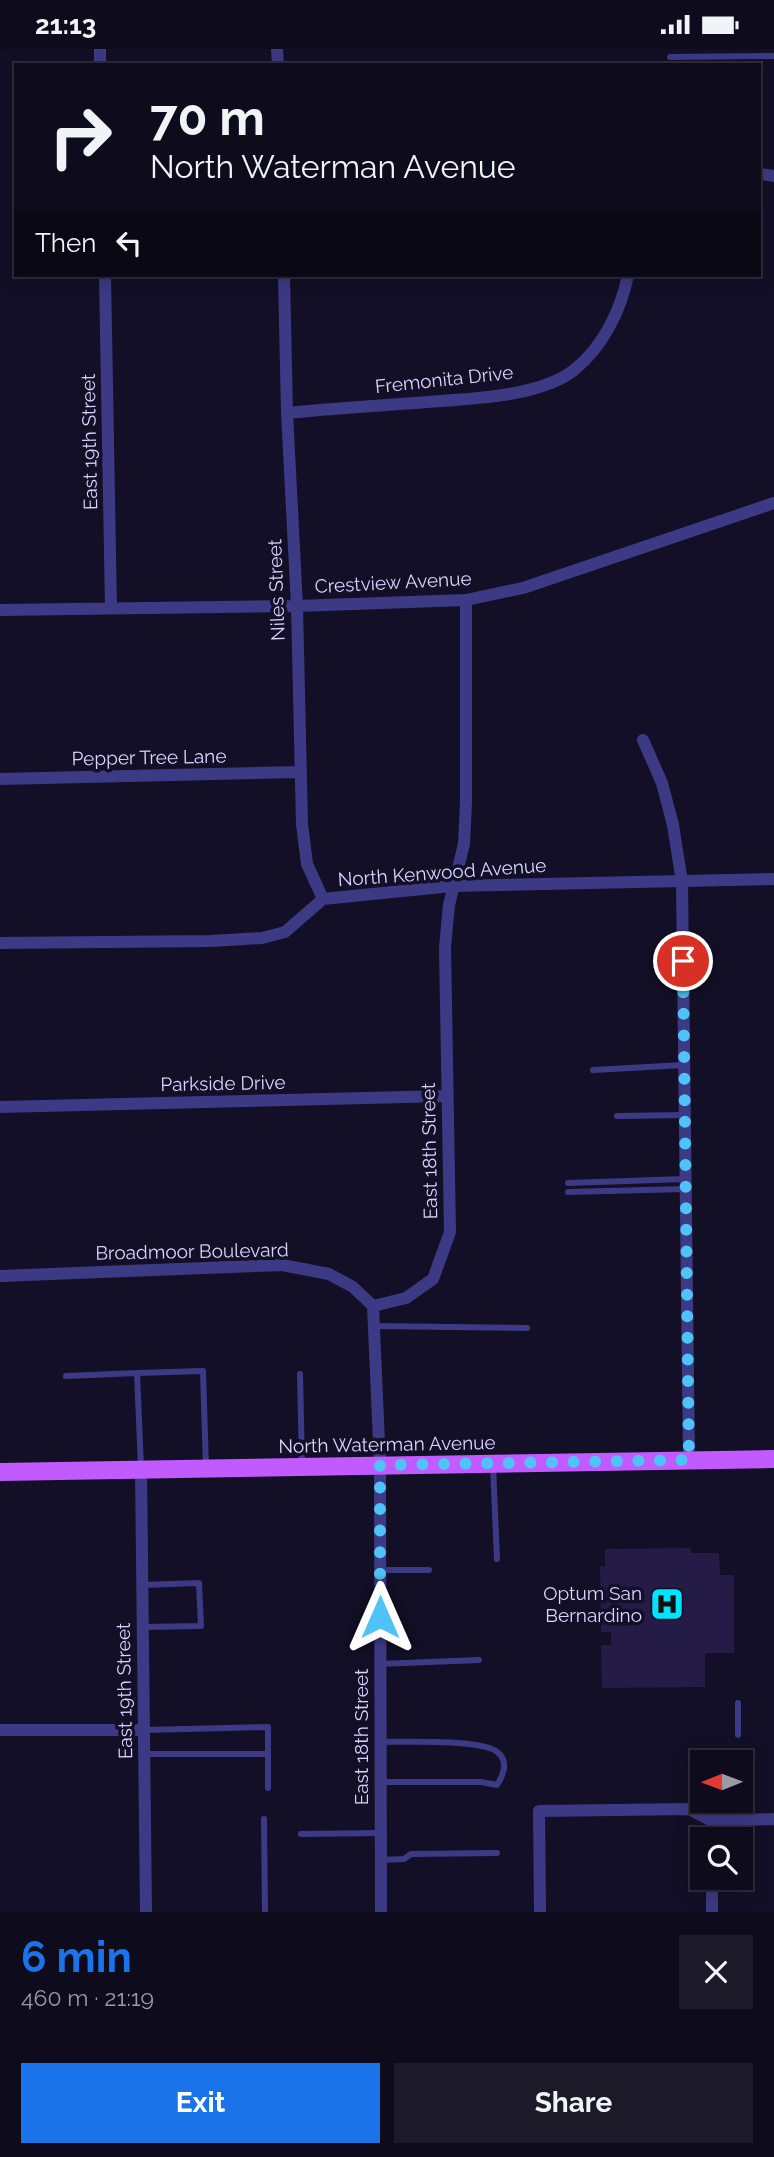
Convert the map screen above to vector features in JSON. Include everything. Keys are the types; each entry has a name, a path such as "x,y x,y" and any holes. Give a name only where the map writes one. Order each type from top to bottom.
{"main road":[{"name":"North Waterman Avenue","path":"0,1472 774,1459"}],"street":[{"name":"East 19th Street","path":"104,277 111,608"},
{"name":"Niles Street","path":"284,277 287,413 297,606 302,824 307,864 323,899"},
{"name":"Fremonita Drive","path":"287,413 499,396 544,386 574,371 601,340 615,318 627,277"},
{"name":"Crestview Avenue","path":"0,610 297,606 466,600 523,588 774,503"},
{"name":"East 18th Street","path":"381,1912 380,1465 373,1306 406,1299 433,1279 450,1232 445,947 452,886 464,845 466,600"},
{"path":"643,740 662,783 673,825 682,882 689,1460"},
{"name":"Pepper Tree Lane","path":"0,779 299,772"},
{"name":"North Kenwood Avenue","path":"0,943 262,938 285,932 323,899 452,886 774,879"},
{"name":"Parkside Drive","path":"0,1107 447,1096"},
{"name":"Broadmoor Boulevard","path":"0,1276 282,1265 329,1273 353,1287 373,1306"},
{"name":"East 19th Street","path":"141,1469 146,1912"},
{"path":"0,1731 144,1730"},
{"path":"540,1912 539,1811 689,1809 712,1821 774,1819"},
{"path":"712,1821 712,1827"},
{"path":"712,1890 712,1912"}],"lane":[{"path":"670,57 774,55"},
{"path":"593,1070 684,1065"},
{"path":"617,1116 684,1115"},
{"path":"568,1183 685,1184"},
{"path":"568,1192 685,1184"},
{"path":"374,1326 527,1328"},
{"path":"66,1376 203,1371 206,1468"},
{"path":"137,1373 141,1469"},
{"path":"300,1374 302,1467"},
{"path":"493,1463 497,1559"},
{"path":"380,1570 429,1570"},
{"path":"142,1585 199,1583 201,1626 143,1627"},
{"path":"380,1664 479,1660"},
{"path":"738,1703 738,1735"},
{"path":"144,1730 268,1727 268,1788"},
{"path":"380,1742 477,1744 496,1751 504,1761 505,1772 498,1785 481,1782 380,1782"},
{"path":"144,1755 268,1754"},
{"path":"264,1819 265,1912"},
{"path":"301,1834 380,1833"},
{"path":"382,1860 404,1859 411,1854 497,1853"}],"building":[{"name":"Optum San Bernardino","path":"691,1548 691,1553 719,1553 720,1575 734,1575 734,1653 705,1653 705,1687 602,1688 601,1645 611,1645 611,1632 601,1632 600,1566 605,1566 605,1549"}],"place":[{"name":"Optum San Bernardino","path":"667,1604"}],"route":[{"path":"380,1617 380,1465 689,1460 683,961"}]}
